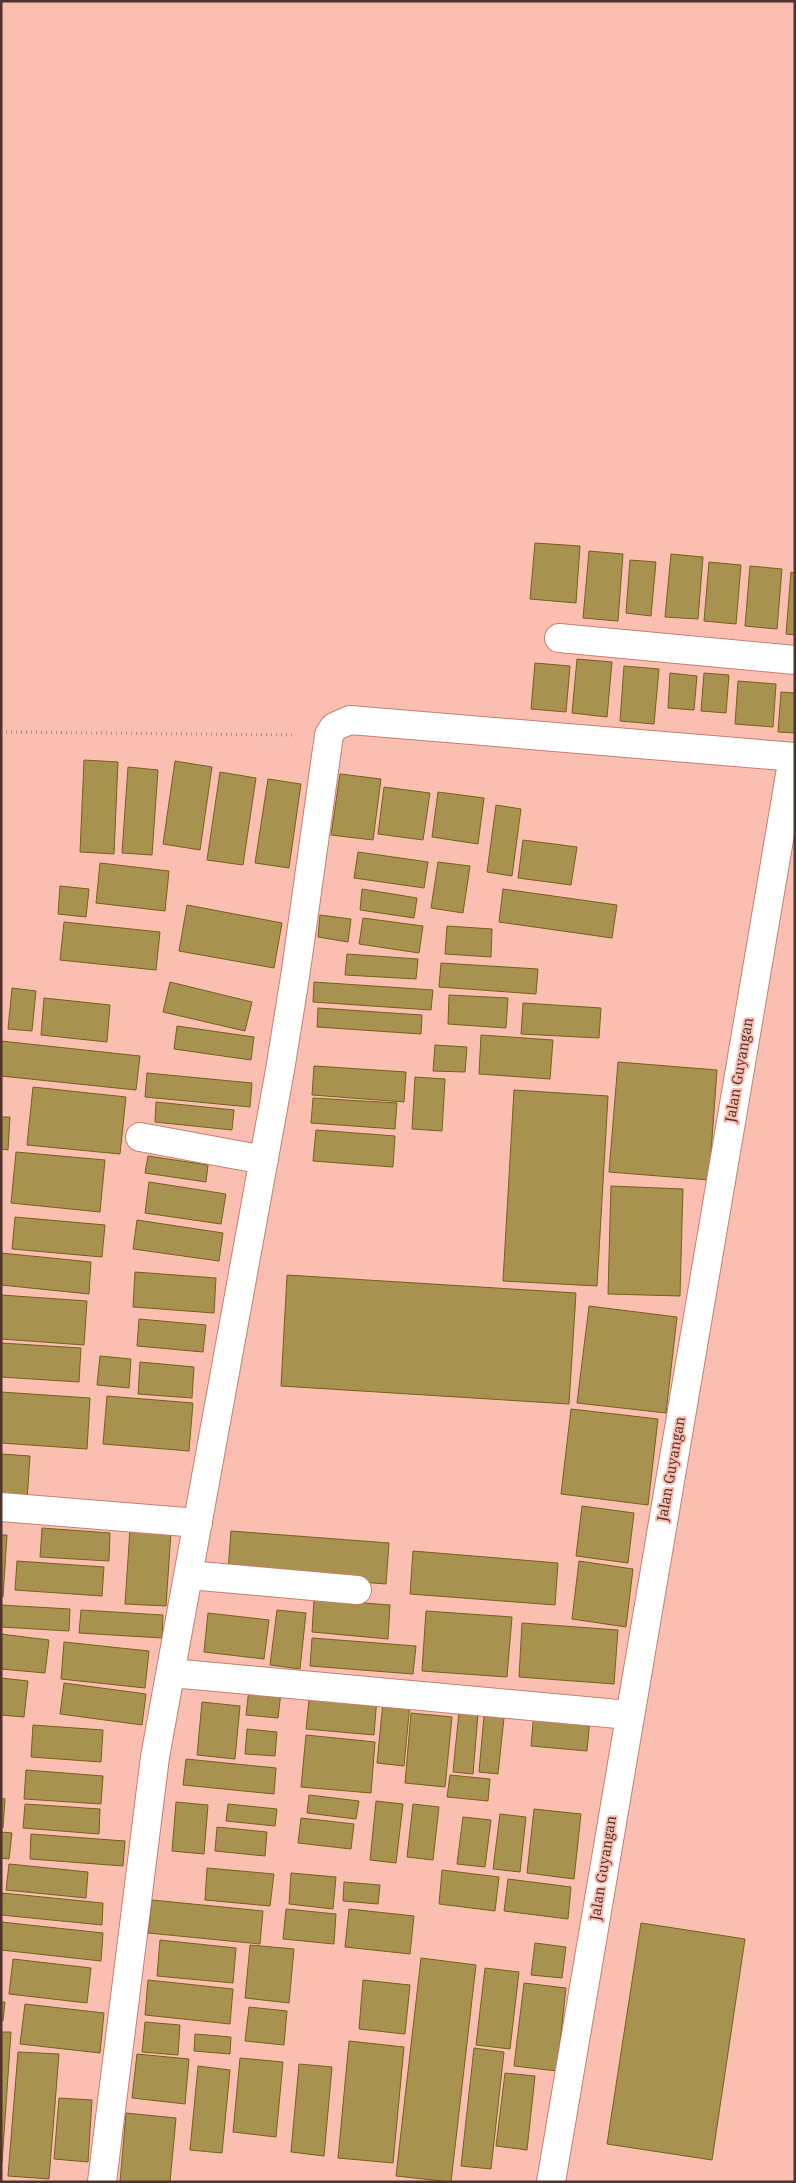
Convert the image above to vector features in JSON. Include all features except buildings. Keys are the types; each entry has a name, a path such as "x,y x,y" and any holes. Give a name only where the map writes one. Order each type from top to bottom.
{"street":[{"path":"559,638 795,660"},
{"path":"102,2182 155,1757 264,1160 295,977 329,736 334,726 350,720 794,757"},
{"name":"Jalan Guyangan","path":"551,2182 629,1715 794,757"},
{"path":"140,1137 264,1160"},
{"path":"1,1507 198,1523"},
{"path":"189,1575 357,1590"},
{"path":"171,1673 629,1715"}],"path":[{"path":"1,732 329,736"}]}
